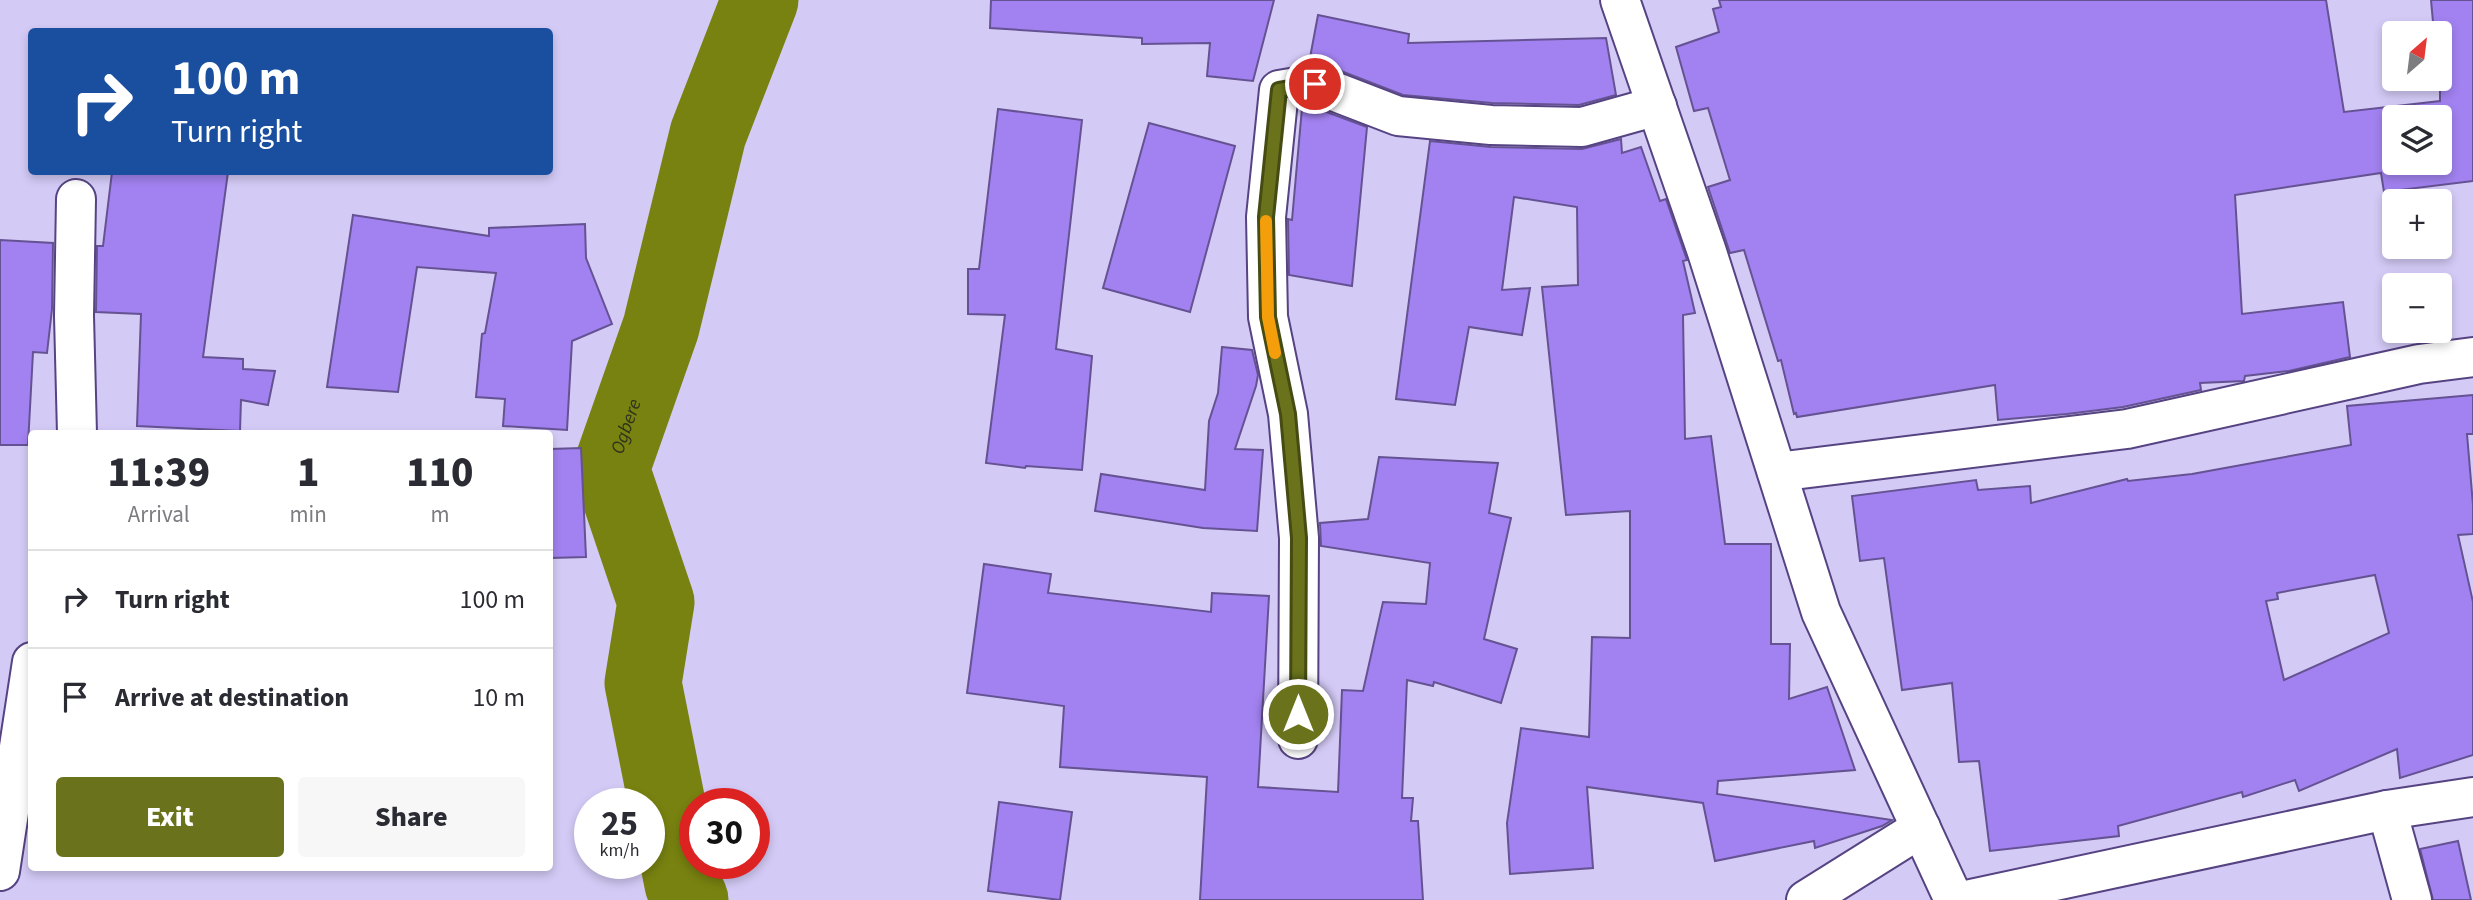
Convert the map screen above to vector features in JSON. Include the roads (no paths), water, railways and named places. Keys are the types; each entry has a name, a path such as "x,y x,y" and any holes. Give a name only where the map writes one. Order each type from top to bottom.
{"street":[{"path":"1620,0 1707,252 1821,612 1954,900"},
{"path":"1298,739 1299,538 1288,414 1268,317 1266,217 1279,90 1315,84 1398,116 1491,125 1582,127 1657,106"},
{"path":"76,199 74,316 77,430"},
{"path":"1777,472 2127,429 2419,364 2473,357"},
{"path":"0,871 28,688"},
{"path":"1966,900 2387,810 2473,797"},
{"path":"2387,810 2412,900"},
{"path":"1806,900 1921,828"}],"waterway":[{"name":"Ogbere","path":"690,900 683,884 643,683 656,602 611,469 661,327 708,134 760,0"}]}
